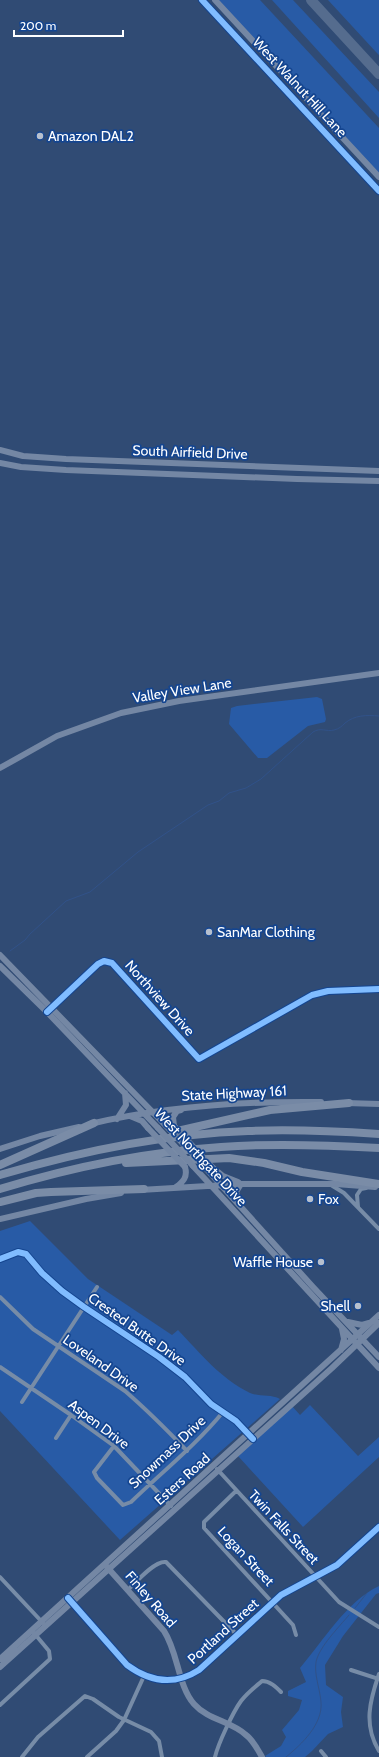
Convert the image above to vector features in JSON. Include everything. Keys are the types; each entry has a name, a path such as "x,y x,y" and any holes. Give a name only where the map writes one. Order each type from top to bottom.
{"highway":[{"path":"0,1175 158,1135 270,1110 349,1103"},
{"path":"0,1165 94,1123"},
{"path":"123,1145 195,1135 247,1131 319,1130 379,1134"},
{"path":"0,1189 50,1175 98,1164 156,1154 222,1147 295,1144 379,1148"},
{"path":"98,1164 229,1158 264,1163 302,1172 377,1186"},
{"path":"0,1202 36,1193 144,1189"}],"main road":[{"name":"West Walnut Hill Lane","path":"202,0 379,191"},
{"name":"West Walnut Hill Lane","path":"215,0 379,177"},
{"path":"255,56 262,50"},
{"name":"South Airfield Drive","path":"0,450 23,456 379,471"},
{"path":"97,460 97,472"},
{"name":"South Airfield Drive","path":"0,462 22,467 97,472 302,480 379,480"},
{"name":"Valley View Lane","path":"0,768 57,736 121,713 179,701 379,673"},
{"name":"West Northgate Drive","path":"0,955 210,1185 379,1357"},
{"name":"West Northgate Drive","path":"0,966 50,1010 153,1111 242,1207 342,1328 379,1368"},
{"path":"116,1119 126,1105 125,1093"},
{"name":"State Highway 161","path":"0,1149 40,1136 153,1111 282,1102 379,1104"},
{"path":"184,1108 177,1112 173,1117 174,1126 223,1176 241,1184"},
{"path":"130,1116 142,1121 185,1167 186,1176 176,1187"},
{"path":"241,1184 236,1192 242,1207"},
{"path":"0,1219 86,1199 144,1189 241,1184 330,1184 377,1186"},
{"name":"Esters Road","path":"0,1667 70,1600 355,1342 379,1315"},
{"path":"346,1322 362,1325 372,1322"},
{"name":"Esters Road","path":"360,1336 379,1323"},
{"path":"341,1351 344,1339 342,1328"},
{"name":"Esters Road","path":"251,1437 341,1351 355,1342"},
{"name":"Finley Road","path":"107,1567 164,1631 170,1641 190,1698 199,1710 229,1724 247,1735 262,1757"},
{"name":"Esters Road","path":"0,1659 34,1633"}],"street":[{"name":"Northview Drive","path":"50,1010 98,964 104,961 112,964 199,1059 312,995 328,991 379,989"},
{"path":"330,1184 344,1193 379,1229"},
{"path":"358,1207 356,1194 362,1189 377,1186"},
{"name":"Crested Butte Drive","path":"0,1259 18,1252 26,1254 42,1273 84,1307 159,1357 185,1377 211,1404 223,1412 251,1437"},
{"path":"22,1402 97,1287"},
{"name":"Loveland Drive","path":"0,1297 33,1329 129,1395 157,1420 187,1451"},
{"name":"Aspen Drive","path":"0,1367 114,1446 172,1508"},
{"name":"Snowmass Drive","path":"114,1446 94,1472 97,1478 123,1505 131,1502 150,1483 187,1451 210,1429 223,1412"},
{"path":"56,1438 71,1415"},
{"name":"Twin Falls Street","path":"216,1468 339,1602 379,1626"},
{"name":"Logan Street","path":"236,1491 203,1524 204,1528 273,1602"},
{"name":"Portland Street","path":"70,1600 127,1665 144,1676 162,1681 182,1678 199,1670 281,1595 337,1565 379,1527"},
{"path":"128,1590 156,1564 162,1561 166,1562 237,1635"},
{"path":"0,1577 44,1624"},
{"path":"273,1602 293,1625 296,1635"},
{"path":"0,1706 50,1659 49,1651 34,1633"},
{"path":"351,1670 378,1677 372,1694 370,1721 371,1732 379,1751"},
{"path":"87,1757 110,1738 124,1720 144,1676"},
{"path":"215,1757 229,1724 242,1701 262,1681 266,1681 276,1686 282,1692"},
{"path":"22,1757 38,1737 85,1696 94,1699 109,1711 124,1720 141,1726 156,1736 161,1747 162,1757"},
{"path":"321,1751 326,1757"},
{"path":"91,1753 95,1757"}],"shaded area":[{"path":"218,0 260,0 379,128 379,174"},
{"path":"272,0 293,0 379,92 379,118"},
{"path":"328,0 379,0 379,55 376,52"},
{"path":"317,697 322,699 326,719 325,722 308,726 267,758 258,758 229,724 231,708 237,706"},
{"path":"30,1221 88,1279 172,1335 178,1330 211,1365 229,1380 250,1393 280,1399 120,1540 0,1411 0,1231"},
{"path":"310,1405 358,1456 379,1437 379,1457 303,1527 238,1456 292,1406 300,1415"},
{"path":"379,1586 379,1593 376,1594 343,1636 325,1665 326,1685 343,1697 341,1712 343,1727 328,1734 305,1757 266,1757 265,1756 281,1746 286,1737 282,1730 299,1710 302,1700 288,1696 288,1691 306,1682 300,1668 346,1611 356,1601"}],"waterway":[{"path":"10,951 25,940 66,901 90,892 138,852 208,805 219,801 229,793 246,788 261,779 313,732 319,730 336,730 349,720 357,717 379,716"},
{"path":"355,1608 367,1593"},
{"path":"286,1757 305,1740 319,1718 321,1702 316,1672 316,1662 325,1644 349,1615"}],"taxiway":[{"path":"311,0 379,74"}],"cycle path":[{"path":"202,0 379,191"},
{"path":"47,1012 98,964 104,961 112,963 199,1059 312,995 328,991 379,989"},
{"path":"0,1259 18,1252 26,1254 42,1273 62,1291 159,1357 185,1377 211,1404 236,1421 253,1439"},
{"path":"68,1598 127,1665 136,1671 153,1678 162,1680 180,1678 199,1670 281,1595 337,1565 379,1527"}],"place":[{"name":"Amazon DAL2","path":"40,136"},
{"name":"SanMar Clothing","path":"209,932"},
{"name":"Fox","path":"310,1199"},
{"name":"Waffle House","path":"321,1262"},
{"name":"Shell","path":"358,1306"}]}
